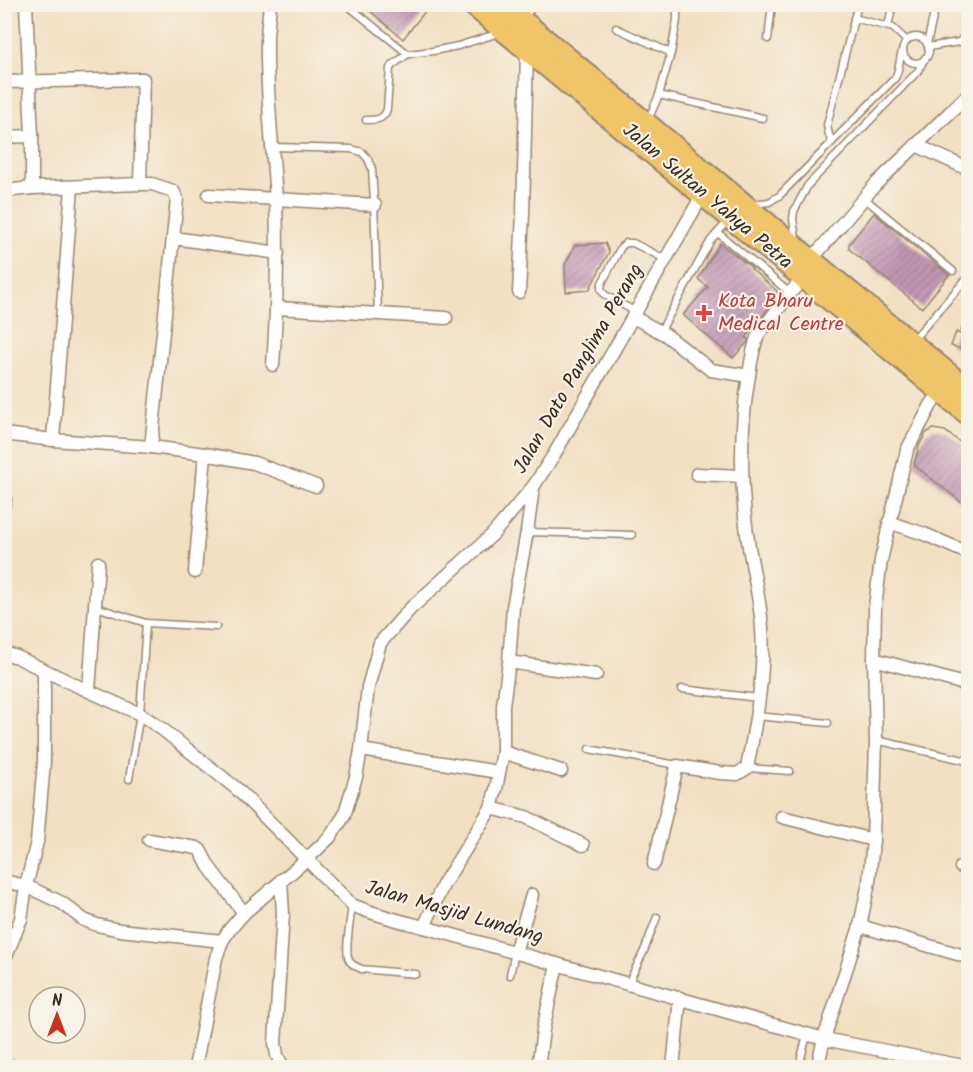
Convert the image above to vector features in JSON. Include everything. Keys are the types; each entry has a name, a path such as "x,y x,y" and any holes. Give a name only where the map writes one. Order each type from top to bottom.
{"highway":[{"name":"Jalan Sultan Yahya Petra","path":"474,4 520,19"},
{"name":"Jalan Sultan Yahya Petra","path":"501,4 645,124 730,218"},
{"name":"Jalan Sultan Yahya Petra","path":"520,19 527,49 730,218 802,271 910,343 969,391"},
{"name":"Jalan Sultan Yahya Petra","path":"802,271 969,413"}],"street":[{"path":"26,4 32,188"},
{"path":"270,4 267,63 278,254 273,365"},
{"path":"519,292 527,49"},
{"path":"4,82 143,79 140,184"},
{"path":"654,864 677,766 728,774 737,774 747,768 760,699 763,653 762,624 747,533 742,476 744,410 754,345 758,335 802,271 875,185 969,95"},
{"path":"4,137 32,136"},
{"path":"916,145 969,169"},
{"path":"4,191 140,184 152,184 173,191 177,199 174,237 151,447"},
{"path":"53,440 72,187"},
{"name":"Jalan Dato Panglima Perang","path":"195,1068 216,958 222,941 244,913 308,859 330,837 344,816 356,777 368,687 380,643 410,609 492,535 533,487 555,453 703,194"},
{"path":"209,195 375,206"},
{"path":"174,237 278,254"},
{"path":"277,308 446,318"},
{"path":"634,314 711,370 749,376"},
{"path":"817,1068 860,926 869,882 873,840 876,740 875,607 881,560 909,444 941,391"},
{"path":"4,434 205,454 254,463 316,486"},
{"path":"195,572 205,454"},
{"path":"697,474 742,476"},
{"path":"424,927 444,885 491,808 503,752 503,705 513,607 533,487"},
{"path":"4,499 4,504"},
{"path":"889,522 969,553"},
{"path":"89,691 98,563"},
{"name":"Jalan Masjid Lundang","path":"4,653 140,714 162,729 237,789 352,905 376,915 824,1039 969,1067"},
{"path":"874,659 969,686"},
{"path":"509,662 596,675"},
{"path":"4,960 21,919 26,886 37,842 45,722 44,670"},
{"path":"361,750 498,772"},
{"path":"503,752 561,771"},
{"path":"491,808 526,817 583,845"},
{"path":"782,817 873,840"},
{"path":"149,840 200,850 208,867 244,913"},
{"path":"281,880 283,914 275,1043 283,1068"},
{"path":"4,881 26,886 62,903 84,920 97,926 222,941"},
{"path":"515,952 532,895"},
{"path":"860,926 969,957"},
{"path":"538,1068 543,1030 557,964"},
{"path":"673,1068 680,998"}],"lane":[{"path":"346,4 408,54"},
{"path":"645,124 659,95 671,53 677,20 677,4"},
{"path":"768,39 772,4"},
{"path":"832,142 826,125 858,4"},
{"path":"888,26 893,4"},
{"path":"802,271 793,219 797,204 808,185 918,71 928,51 927,45 936,4"},
{"path":"854,18 888,26 897,31 905,44 905,56 911,61 919,62 925,58"},
{"path":"366,120 379,119 385,115 390,68 394,63 408,54 458,46 520,19"},
{"path":"927,45 958,42 964,37 969,22"},
{"path":"616,28 671,53"},
{"path":"660,332 711,240 730,218 779,196 895,78 905,44 910,39 918,38 927,45"},
{"path":"659,95 763,118"},
{"path":"273,147 351,149 362,152 368,159 372,169 375,206 378,314"},
{"path":"864,198 953,271"},
{"path":"634,314 605,295 601,289 621,247 626,243 633,243 666,260"},
{"path":"910,343 969,278"},
{"path":"527,532 632,535"},
{"path":"95,606 146,623 216,627"},
{"path":"129,779 140,714 146,623"},
{"path":"682,688 760,699"},
{"path":"757,716 828,723"},
{"path":"876,740 969,761"},
{"path":"589,749 677,766"},
{"path":"747,768 790,771"},
{"path":"352,905 348,959 361,969 416,974"},
{"path":"628,984 645,951 657,917"},
{"path":"510,975 515,952"},
{"path":"802,1068 801,1058 807,1034"}],"building":[{"path":"362,4 431,4 403,39"},
{"path":"874,213 949,275 922,308 849,249 849,244"},
{"path":"605,243 609,252 589,290 566,292 565,265 575,245"},
{"path":"720,243 777,291 777,297 746,338 747,343 733,358 683,315 708,287 698,279"},
{"path":"966,315 969,315 969,351 951,346 956,332 960,334"},
{"path":"933,429 945,431 969,449 969,508 914,465 919,446 926,433"}],"waterway":[{"path":"4,1057 31,1068"}],"place":[{"name":"Kota Bharu Medical Centre","path":"704,313"}]}
